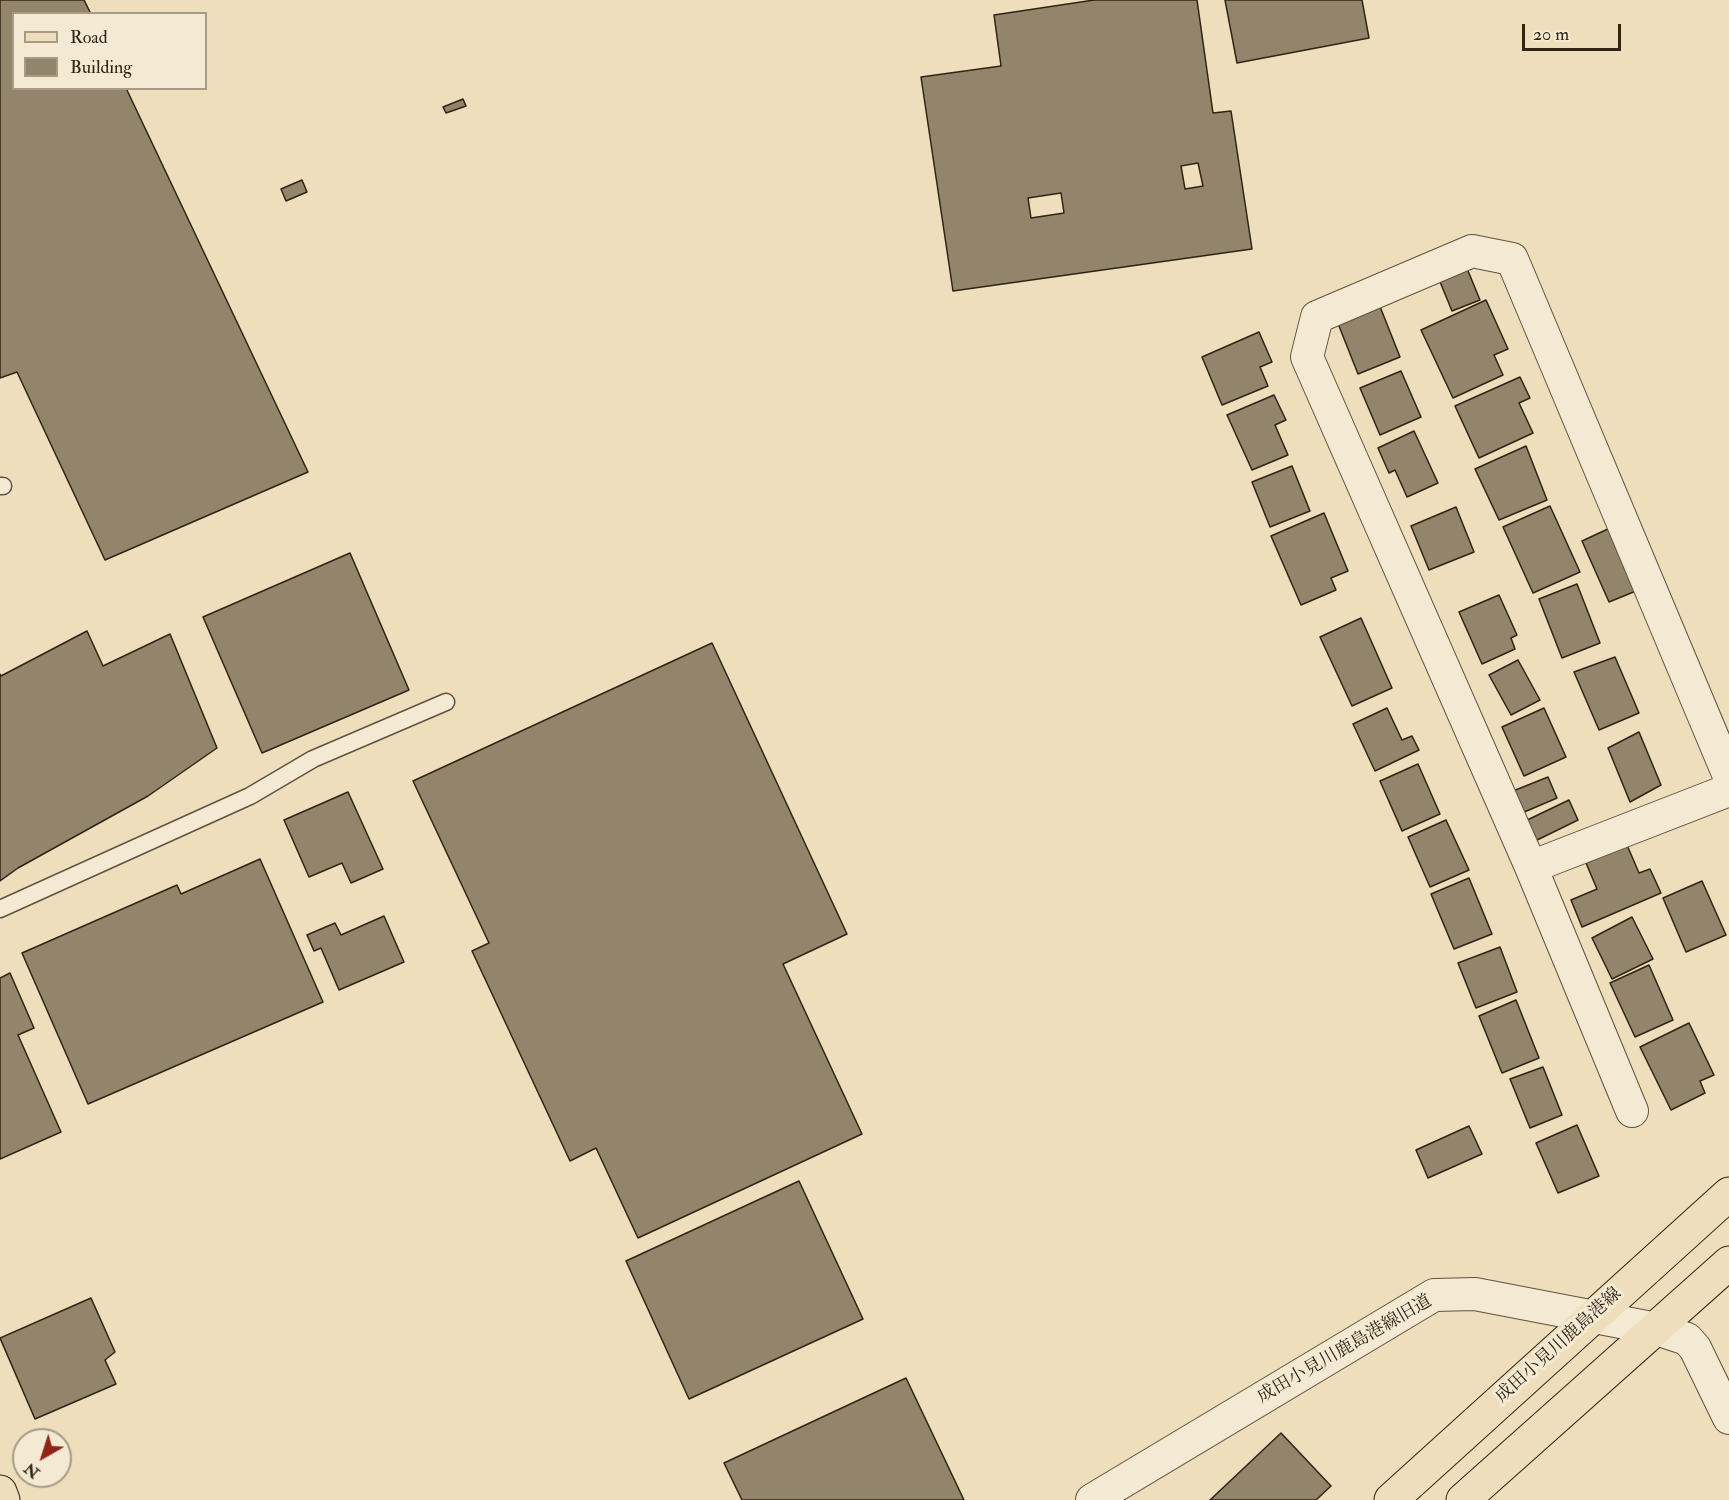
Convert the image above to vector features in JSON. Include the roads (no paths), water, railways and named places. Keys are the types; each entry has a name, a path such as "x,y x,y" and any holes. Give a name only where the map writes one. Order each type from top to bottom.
{"main road":[{"name":"成田小見川鹿島港線","path":"1391,1500 1729,1194"},
{"path":"1463,1500 1729,1263"},
{"path":"0,1492 3,1500"}],"street":[{"path":"1632,1111 1531,867 1307,357 1317,317 1472,250 1512,258 1729,776"},
{"path":"1531,867 1729,790"},
{"name":"成田小見川鹿島港線旧道","path":"1092,1500 1434,1295 1475,1294 1590,1318 1657,1329 1687,1339 1695,1348 1729,1418"}],"lane":[{"path":"0,909 250,796 313,759 446,702"}]}
